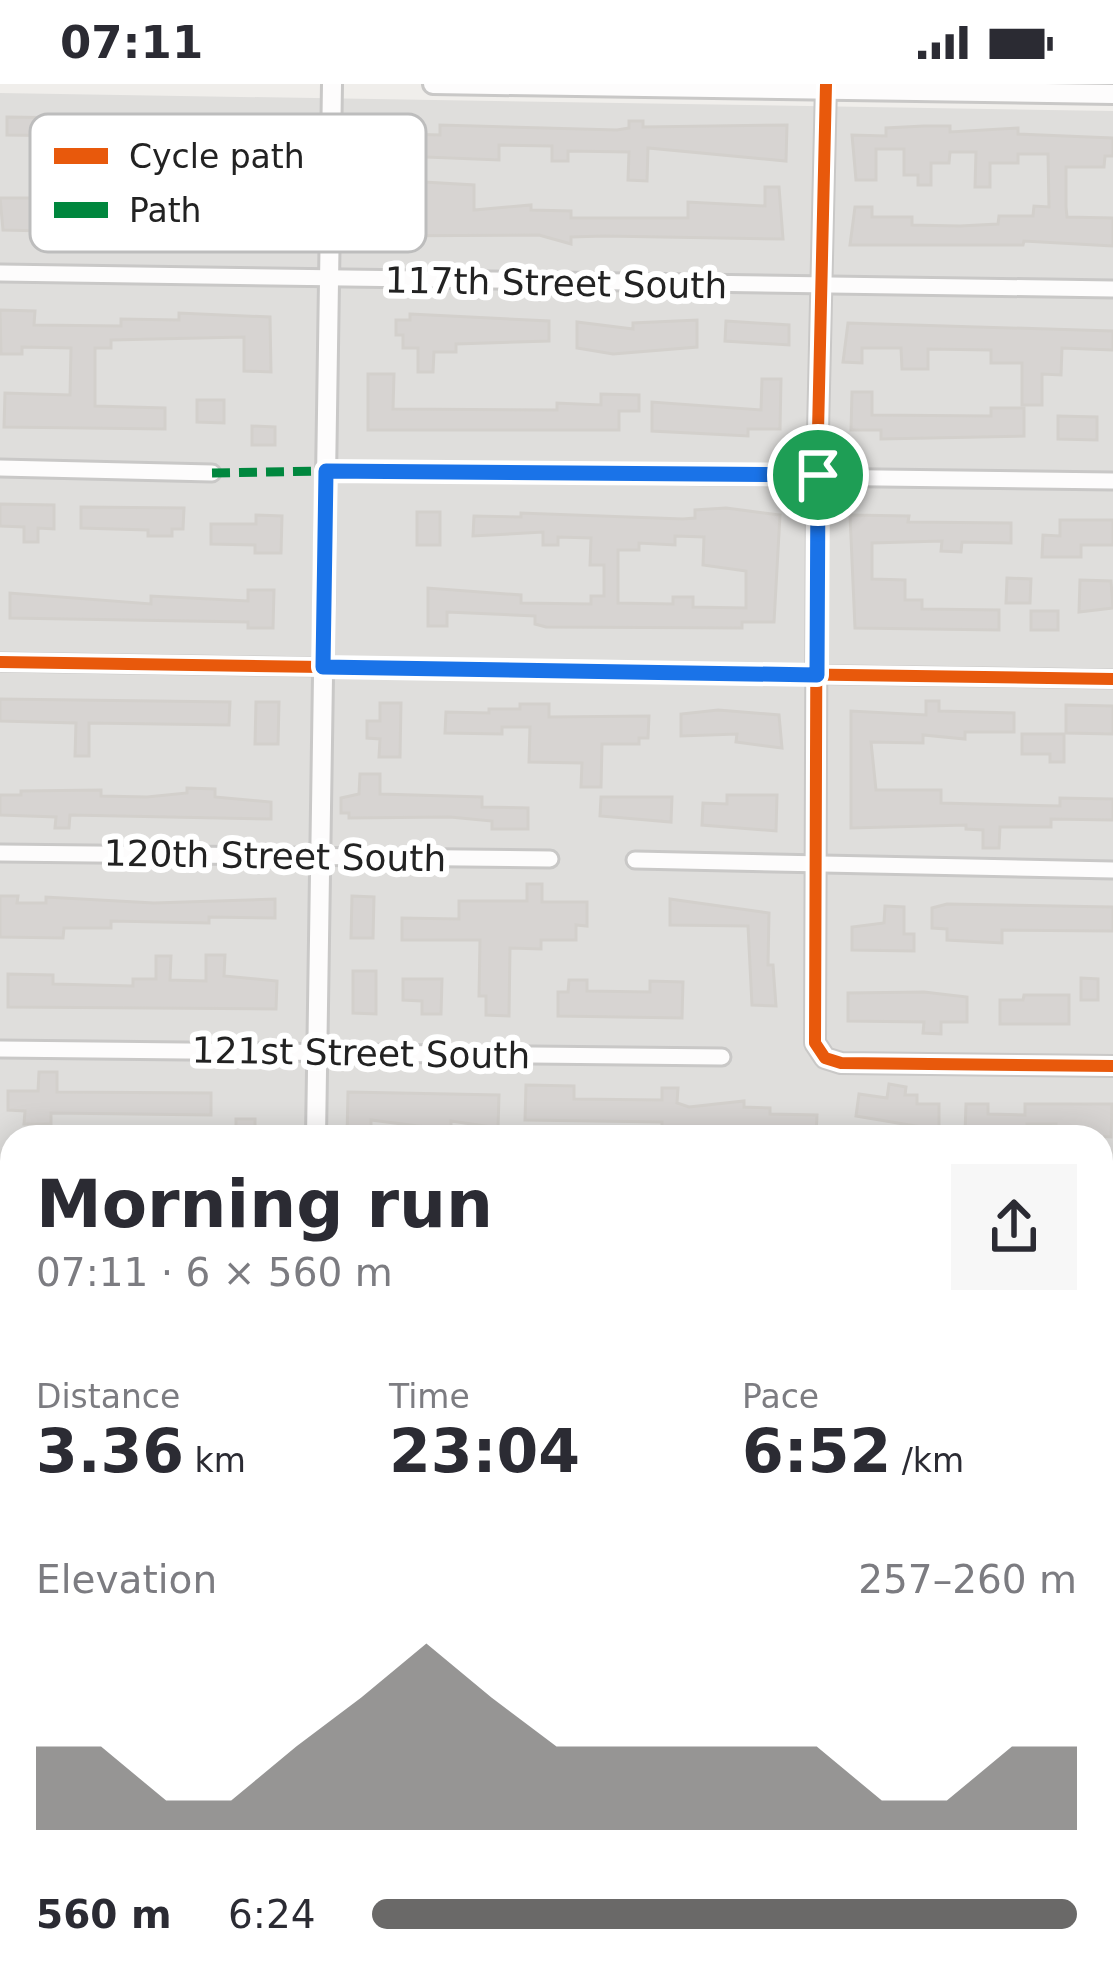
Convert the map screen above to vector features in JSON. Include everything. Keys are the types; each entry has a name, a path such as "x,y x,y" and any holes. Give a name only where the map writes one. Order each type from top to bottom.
{"street":[{"path":"332,84 332,114"},
{"path":"434,84 1113,94"},
{"path":"826,87 813,1016 820,1053 841,1063 1113,1066"},
{"path":"316,1125 329,252"},
{"name":"117th Street South","path":"0,273 1113,289"},
{"path":"0,468 212,473"},
{"path":"326,471 1113,481"},
{"path":"0,662 1113,679"},
{"name":"120th Street South","path":"0,853 550,859"},
{"path":"634,860 1113,870"},
{"name":"121st Street South","path":"0,1049 722,1057"}],"shaded area":[{"path":"0,93 1113,111 1113,1125 0,1125"}],"building":[{"path":"7,117 30,117 30,135 7,135"},
{"path":"629,121 643,121 643,127 787,125 786,161 648,148 647,181 628,180 629,152 568,151 568,161 552,161 552,146 499,145 499,160 426,157 426,135 440,135 440,125 629,128"},
{"path":"950,126 950,132 1018,128 1018,134 1113,138 1113,156 1105,156 1104,167 1066,167 1066,207 1067,217 1113,218 1113,246 1024,241 1023,245 850,245 855,207 872,207 872,217 912,217 912,225 960,226 998,224 999,216 1033,216 1034,206 1049,207 1048,154 1018,154 1018,163 990,163 990,187 975,187 976,152 950,152 949,163 931,163 931,185 918,185 918,175 904,175 904,149 876,149 876,180 856,180 852,135 886,136 886,128"},
{"path":"426,182 474,185 474,210 531,205 531,210 571,211 571,218 688,218 688,202 765,206 765,187 779,187 783,239 604,236 571,237 571,244 539,235 426,236"},
{"path":"0,198 30,198 30,231 3,230"},
{"path":"0,310 35,311 34,325 121,326 121,319 179,320 179,313 270,317 271,372 244,371 244,337 111,340 111,348 95,348 95,406 165,408 165,429 4,427 5,393 70,395 71,348 22,347 22,354 1,354"},
{"path":"410,314 549,321 549,341 456,344 456,352 434,352 433,372 418,372 418,348 403,348 403,335 396,335 396,320 410,320"},
{"path":"697,320 697,347 613,354 577,348 577,322 633,329 633,323"},
{"path":"726,321 789,325 789,345 725,341"},
{"path":"848,323 1113,331 1113,350 1062,348 1061,375 1042,374 1042,405 1022,405 1022,363 991,363 991,350 928,349 928,369 902,369 901,348 862,348 862,363 843,362"},
{"path":"368,374 394,374 393,409 557,410 557,403 601,405 601,394 639,395 639,411 619,411 619,430 368,430"},
{"path":"762,379 781,379 780,429 748,429 748,436 652,431 652,402 761,410"},
{"path":"852,392 872,392 872,415 991,416 991,408 1024,408 1024,436 881,439 881,430 851,430"},
{"path":"197,400 224,400 224,423 197,422"},
{"path":"1058,416 1097,417 1097,440 1058,439"},
{"path":"252,426 275,427 275,445 252,445"},
{"path":"0,504 54,505 54,529 38,528 38,542 24,542 24,527 0,526"},
{"path":"81,507 184,508 183,529 172,529 172,536 148,536 148,530 81,528"},
{"path":"726,508 780,515 774,622 742,622 742,628 546,627 535,624 535,616 447,612 447,626 428,626 428,588 521,595 521,603 591,604 591,596 604,596 604,565 590,565 591,538 558,537 558,545 543,545 543,532 473,536 474,516 521,517 521,513 683,519 695,518 695,510","holes":["675,536 704,537 703,565 746,571 746,608 693,607 693,597 673,597 673,604 618,603 618,550 639,550 639,543 675,545"]},
{"path":"417,512 440,512 440,545 417,545"},
{"path":"256,515 282,516 281,553 255,553 255,545 211,544 211,524 256,524"},
{"path":"850,515 909,516 908,522 1011,523 1011,543 962,542 961,552 941,551 942,541 872,543 872,579 905,580 905,600 922,600 922,609 999,610 999,630 855,628"},
{"path":"1060,520 1113,520 1113,545 1081,545 1081,557 1042,557 1043,535 1060,536"},
{"path":"1007,578 1031,579 1030,603 1006,603"},
{"path":"1080,580 1111,581 1113,608 1079,612"},
{"path":"248,590 274,590 273,628 248,628 248,622 10,618 10,593 151,604 151,596 248,601"},
{"path":"1031,611 1058,611 1058,630 1031,630"},
{"path":"0,699 230,702 229,725 89,723 89,756 75,756 76,723 0,721"},
{"path":"926,701 939,701 939,711 1014,713 1014,732 965,732 965,739 923,735 923,743 871,742 876,790 941,790 941,803 1060,806 1060,798 1113,799 1113,820 1051,819 1051,827 1000,827 999,848 983,848 983,830 966,829 966,825 851,828 851,711 926,715"},
{"path":"256,702 279,702 278,744 255,744"},
{"path":"380,703 401,703 400,757 379,757 380,739 367,738 367,721 380,721"},
{"path":"520,704 549,704 549,717 649,716 648,738 639,738 639,744 602,744 601,787 581,787 582,763 529,762 530,727 502,727 502,734 445,733 446,712 489,713 489,709 520,709"},
{"path":"1066,705 1113,706 1113,734 1066,733"},
{"path":"718,710 779,715 782,748 736,742 737,734 681,736 681,714"},
{"path":"1022,734 1064,734 1064,762 1050,762 1050,754 1022,754"},
{"path":"360,774 380,774 380,794 482,797 482,807 528,808 528,829 492,829 492,821 450,817 349,818 349,813 341,813 341,798 359,794"},
{"path":"187,788 215,789 215,797 271,802 271,819 70,815 69,828 55,828 56,817 0,815 0,795 21,795 21,791 101,790 101,796 147,797 187,793"},
{"path":"727,795 777,795 776,831 702,825 703,803 727,804"},
{"path":"601,797 672,797 671,822 600,816"},
{"path":"527,884 542,884 542,902 587,902 587,926 576,925 576,940 541,940 541,949 510,948 509,1016 486,1015 486,996 479,996 480,940 402,940 402,918 459,919 459,901 527,901"},
{"path":"0,896 18,896 17,903 46,903 46,897 154,903 275,899 275,918 209,917 209,923 111,921 111,928 64,928 63,938 0,937"},
{"path":"352,896 374,897 373,938 351,938"},
{"path":"670,899 769,913 768,965 773,965 776,1006 752,1005 748,926 670,925"},
{"path":"947,904 1113,907 1113,931 1002,930 1002,943 947,940 947,929 932,928 932,908"},
{"path":"885,906 904,907 904,934 914,934 914,951 852,950 852,927 884,923"},
{"path":"206,955 225,955 224,976 277,981 276,1009 8,1007 8,974 53,975 53,984 133,986 133,979 156,979 156,956 171,956 170,980 206,981"},
{"path":"353,971 376,971 376,1014 353,1013"},
{"path":"1081,978 1098,979 1098,1000 1081,1000"},
{"path":"403,979 442,979 441,1014 422,1014 422,1001 403,1000"},
{"path":"569,980 587,980 587,991 650,992 650,981 683,982 682,1018 558,1016 558,992 568,992"},
{"path":"848,993 967,997 967,1022 941,1022 941,1034 923,1033 924,1022 848,1021"},
{"path":"1024,995 1069,995 1069,1024 1000,1024 1000,1000 1023,1000"},
{"path":"39,1072 57,1072 57,1092 211,1093 211,1115 51,1113 51,1124 24,1124 25,1111 8,1110 8,1091 38,1091"},
{"path":"889,1084 906,1087 905,1095 917,1095 917,1104 939,1104 939,1125 856,1116 859,1094 887,1098"},
{"path":"526,1085 574,1086 574,1099 662,1100 662,1088 678,1088 677,1103 689,1107 744,1101 744,1107 770,1108 770,1114 817,1115 817,1125 525,1120"},
{"path":"348,1092 499,1095 498,1125 371,1120 371,1125 347,1125"},
{"path":"966,1104 988,1104 988,1114 1025,1115 1025,1104 1112,1104 1111,1125 965,1125"},
{"path":"236,1119 255,1119 255,1125 236,1125"}],"marked path":[{"path":"212,473 326,471"}],"cycle path":[{"path":"826,84 817,475 815,1043 825,1058 841,1063 1113,1066"},
{"path":"0,662 1113,679"}],"route":[{"path":"326,471 818,475 817,675 323,667 326,471"}]}
